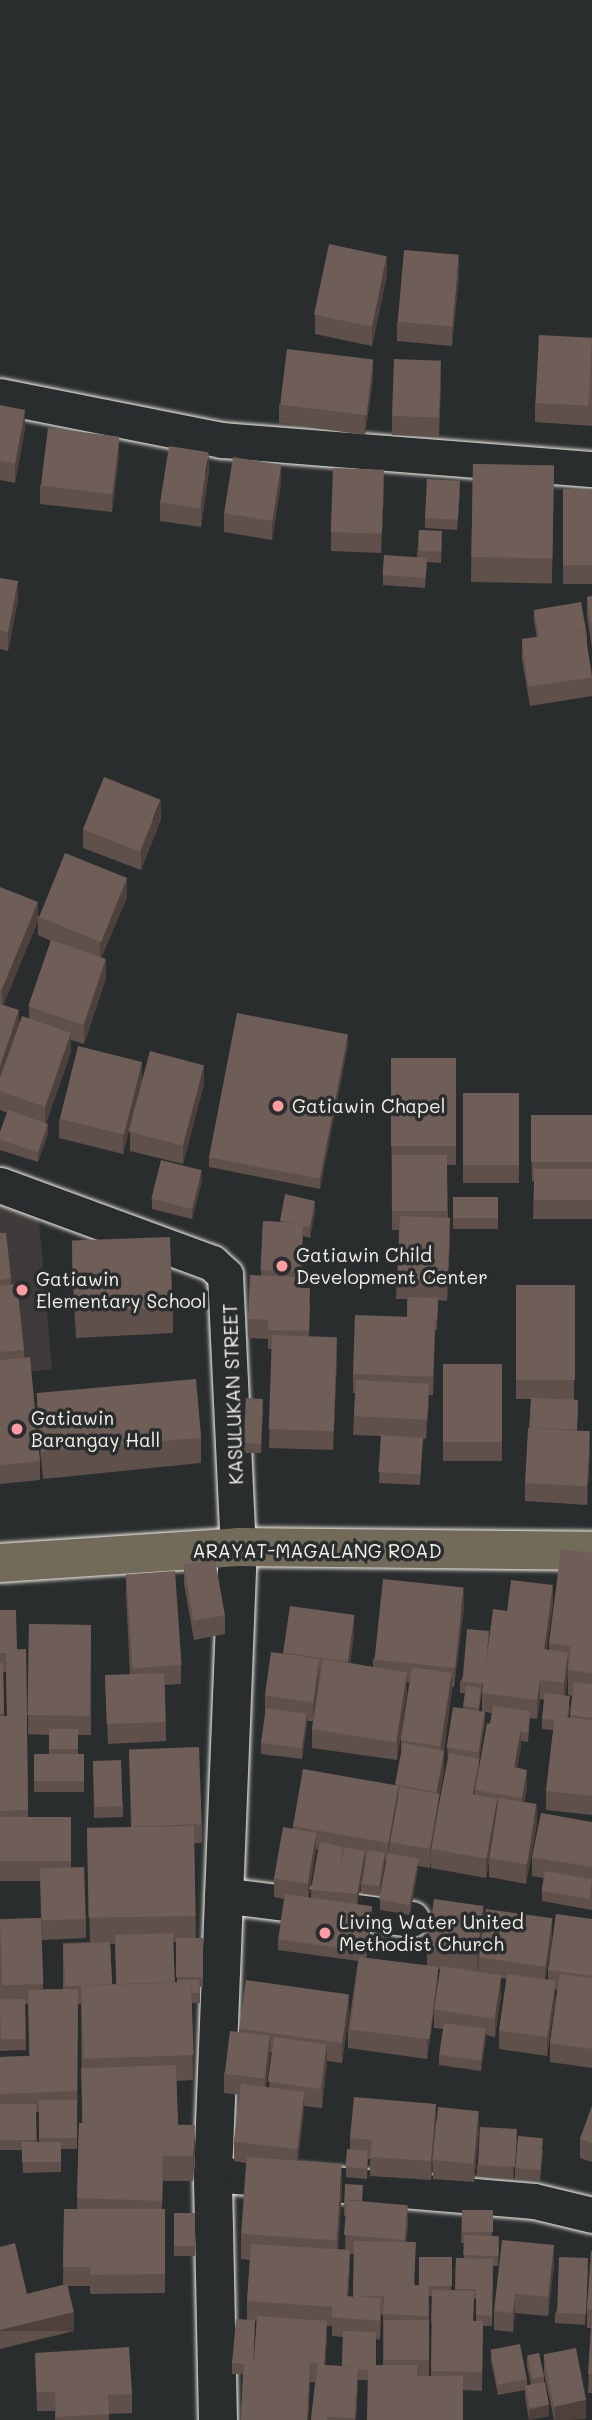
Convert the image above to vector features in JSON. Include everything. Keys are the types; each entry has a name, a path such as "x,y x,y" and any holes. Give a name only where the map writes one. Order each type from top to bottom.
{"main road":[{"name":"ARAYAT-MAGALANG ROAD","path":"0,1563 238,1547 592,1551"}],"street":[{"path":"0,396 222,440 592,469"},
{"name":"KASULUKAN STREET","path":"0,1185 212,1264 225,1275 238,1547"},
{"path":"218,2420 213,2174 222,1895 238,1547"},
{"path":"222,1895 411,1919"},
{"path":"213,2174 534,2201 592,2215"}],"shaded area":[{"name":"Gatiawin Elementary School","path":"0,1196 38,1210 52,1369 0,1375"}],"building":[{"path":"329,244 387,256 372,327 314,314"},
{"path":"404,250 459,255 453,327 398,322"},
{"path":"539,335 592,338 588,406 535,403"},
{"path":"287,349 373,360 367,415 280,405"},
{"path":"394,359 441,361 439,418 392,416"},
{"path":"0,405 25,410 15,464 0,461"},
{"path":"48,428 119,437 112,494 41,486"},
{"path":"169,446 209,452 200,509 160,502"},
{"path":"233,457 281,465 272,521 224,513"},
{"path":"473,464 554,465 552,558 471,557"},
{"path":"333,468 384,470 382,534 331,532"},
{"path":"427,479 460,481 458,520 425,518"},
{"path":"563,489 592,489 592,565 563,565"},
{"path":"419,530 442,531 441,552 418,551"},
{"path":"384,555 427,558 426,578 383,575"},
{"path":"0,578 18,581 8,632 0,630"},
{"path":"592,596 592,630 587,597"},
{"path":"581,602 587,636 585,630 539,637 534,610"},
{"path":"585,630 592,678 528,686 522,639"},
{"path":"104,777 161,800 140,852 83,829"},
{"path":"65,853 127,878 101,942 39,917"},
{"path":"0,887 38,902 2,989 0,989"},
{"path":"51,940 106,959 83,1025 28,1006"},
{"path":"0,1004 19,1010 0,1066"},
{"name":"Gatiawin Chapel","path":"237,1013 348,1035 320,1179 209,1157"},
{"path":"22,1016 71,1033 45,1107 0,1091 0,1078"},
{"path":"78,1046 142,1062 124,1135 60,1119"},
{"path":"150,1051 204,1065 183,1146 129,1131"},
{"path":"391,1058 456,1058 456,1146 391,1146"},
{"path":"463,1093 519,1093 519,1165 463,1165"},
{"path":"8,1110 48,1124 38,1152 0,1140"},
{"path":"531,1115 592,1115 592,1162 531,1162"},
{"path":"392,1155 447,1155 447,1211 392,1211"},
{"path":"161,1160 202,1170 192,1209 151,1199"},
{"path":"534,1169 592,1169 592,1200 534,1200"},
{"path":"285,1194 315,1201 310,1227 303,1226 303,1223 280,1221"},
{"path":"453,1197 498,1197 498,1218 453,1218"},
{"path":"400,1216 450,1218 448,1282 398,1280"},
{"path":"263,1221 303,1223 300,1272 260,1270"},
{"path":"0,1233 6,1233 11,1278 0,1280"},
{"path":"170,1237 172,1308 75,1311 72,1240"},
{"path":"250,1275 300,1277 300,1288 310,1288 309,1331 268,1330 268,1320 248,1319"},
{"path":"17,1284 24,1350 0,1352 0,1286"},
{"path":"516,1285 575,1285 575,1380 516,1380"},
{"path":"408,1297 438,1298 437,1320 407,1317"},
{"path":"355,1315 435,1318 433,1377 353,1374"},
{"path":"272,1335 337,1337 334,1431 269,1429"},
{"name":"Gatiawin Barangay Hall","path":"30,1357 40,1461 0,1465 0,1360"},
{"path":"443,1364 502,1364 502,1442 443,1442"},
{"path":"196,1379 201,1438 42,1452 37,1393"},
{"path":"356,1380 429,1384 427,1420 354,1416"},
{"path":"246,1398 263,1399 261,1444 244,1443"},
{"path":"531,1398 578,1400 577,1430 530,1428"},
{"path":"528,1428 590,1431 587,1486 525,1483"},
{"path":"381,1435 423,1438 420,1475 378,1472"},
{"path":"561,1549 592,1553 592,1673 568,1670 571,1646 549,1643"},
{"path":"215,1559 225,1615 193,1621 183,1565"},
{"path":"175,1571 182,1665 133,1668 126,1574"},
{"path":"383,1579 464,1587 455,1668 375,1660"},
{"path":"511,1580 553,1585 544,1649 568,1653 564,1683 540,1680 537,1700 482,1693 493,1609 507,1611"},
{"path":"290,1606 354,1615 348,1662 283,1653"},
{"path":"0,1610 16,1610 17,1650 0,1653"},
{"path":"29,1624 91,1625 89,1716 27,1715"},
{"path":"467,1629 489,1631 484,1684 462,1682"},
{"path":"26,1649 28,1810 0,1811 0,1716 7,1716 6,1650"},
{"path":"271,1652 320,1659 313,1702 265,1696"},
{"path":"323,1659 407,1672 396,1742 312,1729"},
{"path":"0,1663 3,1663 4,1713 0,1713"},
{"path":"412,1667 452,1673 440,1746 400,1740"},
{"path":"164,1673 166,1722 107,1724 105,1675"},
{"path":"574,1682 592,1684 592,1718 570,1715"},
{"path":"466,1686 481,1688 478,1708 463,1706"},
{"path":"545,1693 570,1696 567,1717 542,1719"},
{"path":"493,1706 530,1711 528,1732 490,1724"},
{"path":"453,1707 485,1712 478,1753 447,1747"},
{"path":"266,1708 307,1714 302,1748 261,1743"},
{"path":"555,1716 592,1720 592,1796 546,1791"},
{"path":"487,1723 521,1729 514,1767 527,1770 522,1798 475,1790"},
{"path":"49,1729 78,1729 78,1749 49,1749"},
{"path":"403,1743 444,1751 436,1792 395,1784"},
{"path":"199,1747 202,1824 132,1826 129,1749"},
{"path":"449,1753 479,1759 472,1795 442,1789"},
{"path":"34,1754 84,1754 84,1781 34,1781"},
{"path":"121,1760 123,1806 95,1807 93,1761"},
{"path":"303,1769 399,1786 388,1843 293,1826"},
{"path":"400,1787 439,1794 430,1849 390,1842"},
{"path":"442,1789 497,1799 487,1859 431,1849"},
{"path":"499,1798 537,1804 527,1864 489,1858"},
{"path":"541,1813 592,1822 592,1867 532,1857"},
{"path":"0,1817 71,1817 71,1861 0,1861"},
{"path":"194,1826 196,1916 89,1918 87,1828"},
{"path":"283,1827 316,1833 307,1884 274,1878"},
{"path":"320,1842 343,1847 340,1868 345,1847 365,1851 357,1894 311,1890"},
{"path":"368,1850 385,1853 379,1886 362,1883"},
{"path":"388,1853 418,1859 409,1905 379,1899"},
{"path":"84,1867 86,1919 42,1921 40,1869"},
{"path":"545,1871 592,1879 589,1899 542,1891"},
{"name":"Living Water United Methodist Church","path":"285,1894 372,1906 366,1952 279,1940"},
{"path":"434,1899 484,1906 477,1954 427,1948"},
{"path":"486,1909 552,1918 546,1967 479,1958"},
{"path":"556,1914 592,1919 592,1976 548,1970"},
{"path":"41,1918 43,1984 2,1985 0,1919"},
{"path":"173,1933 175,1982 117,1984 115,1935"},
{"path":"176,1938 203,1938 203,1977 176,1977"},
{"path":"110,1942 112,1984 65,1986 63,1944"},
{"path":"359,1957 438,1967 430,2039 350,2029"},
{"path":"441,1966 501,1976 494,2019 434,2009"},
{"path":"507,1974 556,1981 548,2037 499,2030"},
{"path":"560,1974 592,1978 592,2049 550,2043"},
{"path":"177,1980 199,1980 200,1993 192,1993 191,1982"},
{"path":"246,1980 349,1994 342,2043 239,2029"},
{"path":"191,1982 194,2055 84,2059 81,1986"},
{"path":"78,1989 77,2091 0,2094 0,2057 30,2056 28,1990"},
{"path":"0,1999 25,1999 26,2039 1,2039"},
{"path":"444,2023 486,2029 481,2061 440,2055"},
{"path":"230,2031 270,2036 264,2079 225,2074"},
{"path":"274,2037 326,2044 320,2089 268,2082"},
{"path":"176,2065 178,2125 83,2128 81,2068"},
{"path":"241,2084 305,2092 297,2149 234,2142"},
{"path":"354,2097 436,2104 431,2161 370,2157 372,2140 350,2138"},
{"path":"39,2100 77,2100 77,2138 39,2138"},
{"path":"0,2104 36,2104 36,2140 0,2140"},
{"path":"592,2106 592,2143 580,2139"},
{"path":"438,2107 479,2111 473,2164 432,2160"},
{"path":"79,2123 195,2125 193,2156 163,2156 162,2201 77,2198"},
{"path":"480,2127 517,2129 515,2167 478,2165"},
{"path":"518,2136 543,2138 540,2170 515,2168"},
{"path":"22,2142 61,2142 61,2162 22,2162"},
{"path":"347,2149 368,2151 366,2169 345,2167"},
{"path":"247,2157 342,2164 336,2240 242,2234"},
{"path":"345,2184 363,2185 362,2201 347,2200 347,2205 344,2205"},
{"path":"347,2200 408,2205 405,2240 344,2235"},
{"path":"64,2209 165,2209 165,2274 90,2275 90,2267 63,2267"},
{"path":"462,2210 493,2210 493,2232 462,2232"},
{"path":"174,2213 195,2213 195,2246 174,2246"},
{"path":"464,2235 499,2236 498,2256 463,2255"},
{"path":"502,2240 554,2245 548,2297 515,2294 513,2313 494,2311"},
{"path":"354,2241 416,2242 414,2285 429,2286 428,2316 383,2314 384,2296 358,2296 381,2298 380,2321 332,2317 332,2307 247,2301 251,2244 350,2250 347,2296 353,2297"},
{"path":"15,2243 27,2294 67,2284 74,2312 0,2330 0,2247"},
{"path":"591,2251 592,2309 587,2309"},
{"path":"419,2257 452,2257 452,2286 419,2286"},
{"path":"559,2257 588,2258 586,2314 557,2313"},
{"path":"456,2258 493,2259 492,2316 476,2315 476,2289 455,2289"},
{"path":"432,2290 474,2291 473,2321 432,2320 431,2328"},
{"path":"592,2313 592,2374 588,2374"},
{"path":"257,2316 327,2321 324,2365 358,2367 355,2418 327,2417 327,2420 311,2420 318,2363 310,2363 307,2420 241,2420 244,2360 254,2360"},
{"path":"236,2319 255,2320 253,2360 244,2360 244,2364 232,2363"},
{"path":"384,2320 429,2320 429,2360 384,2360"},
{"path":"432,2320 483,2321 482,2372 431,2371"},
{"path":"343,2331 376,2332 376,2365 368,2365 368,2370 342,2366"},
{"path":"520,2344 527,2379 497,2385 491,2350"},
{"path":"129,2347 132,2394 108,2395 109,2414 56,2417 55,2392 37,2392 35,2353"},
{"path":"576,2348 586,2400 554,2406 544,2354"},
{"path":"539,2353 544,2376 532,2379 527,2355"},
{"path":"368,2365 417,2365 417,2376 463,2376 463,2420 367,2420"},
{"path":"545,2382 549,2405 529,2408 525,2385"}],"place":[{"name":"Gatiawin Chapel","path":"278,1106"},
{"name":"Gatiawin Child Development Center","path":"282,1266"},
{"name":"Gatiawin Elementary School","path":"22,1290"},
{"name":"Gatiawin Barangay Hall","path":"17,1429"},
{"name":"Living Water United Methodist Church","path":"325,1933"}]}
